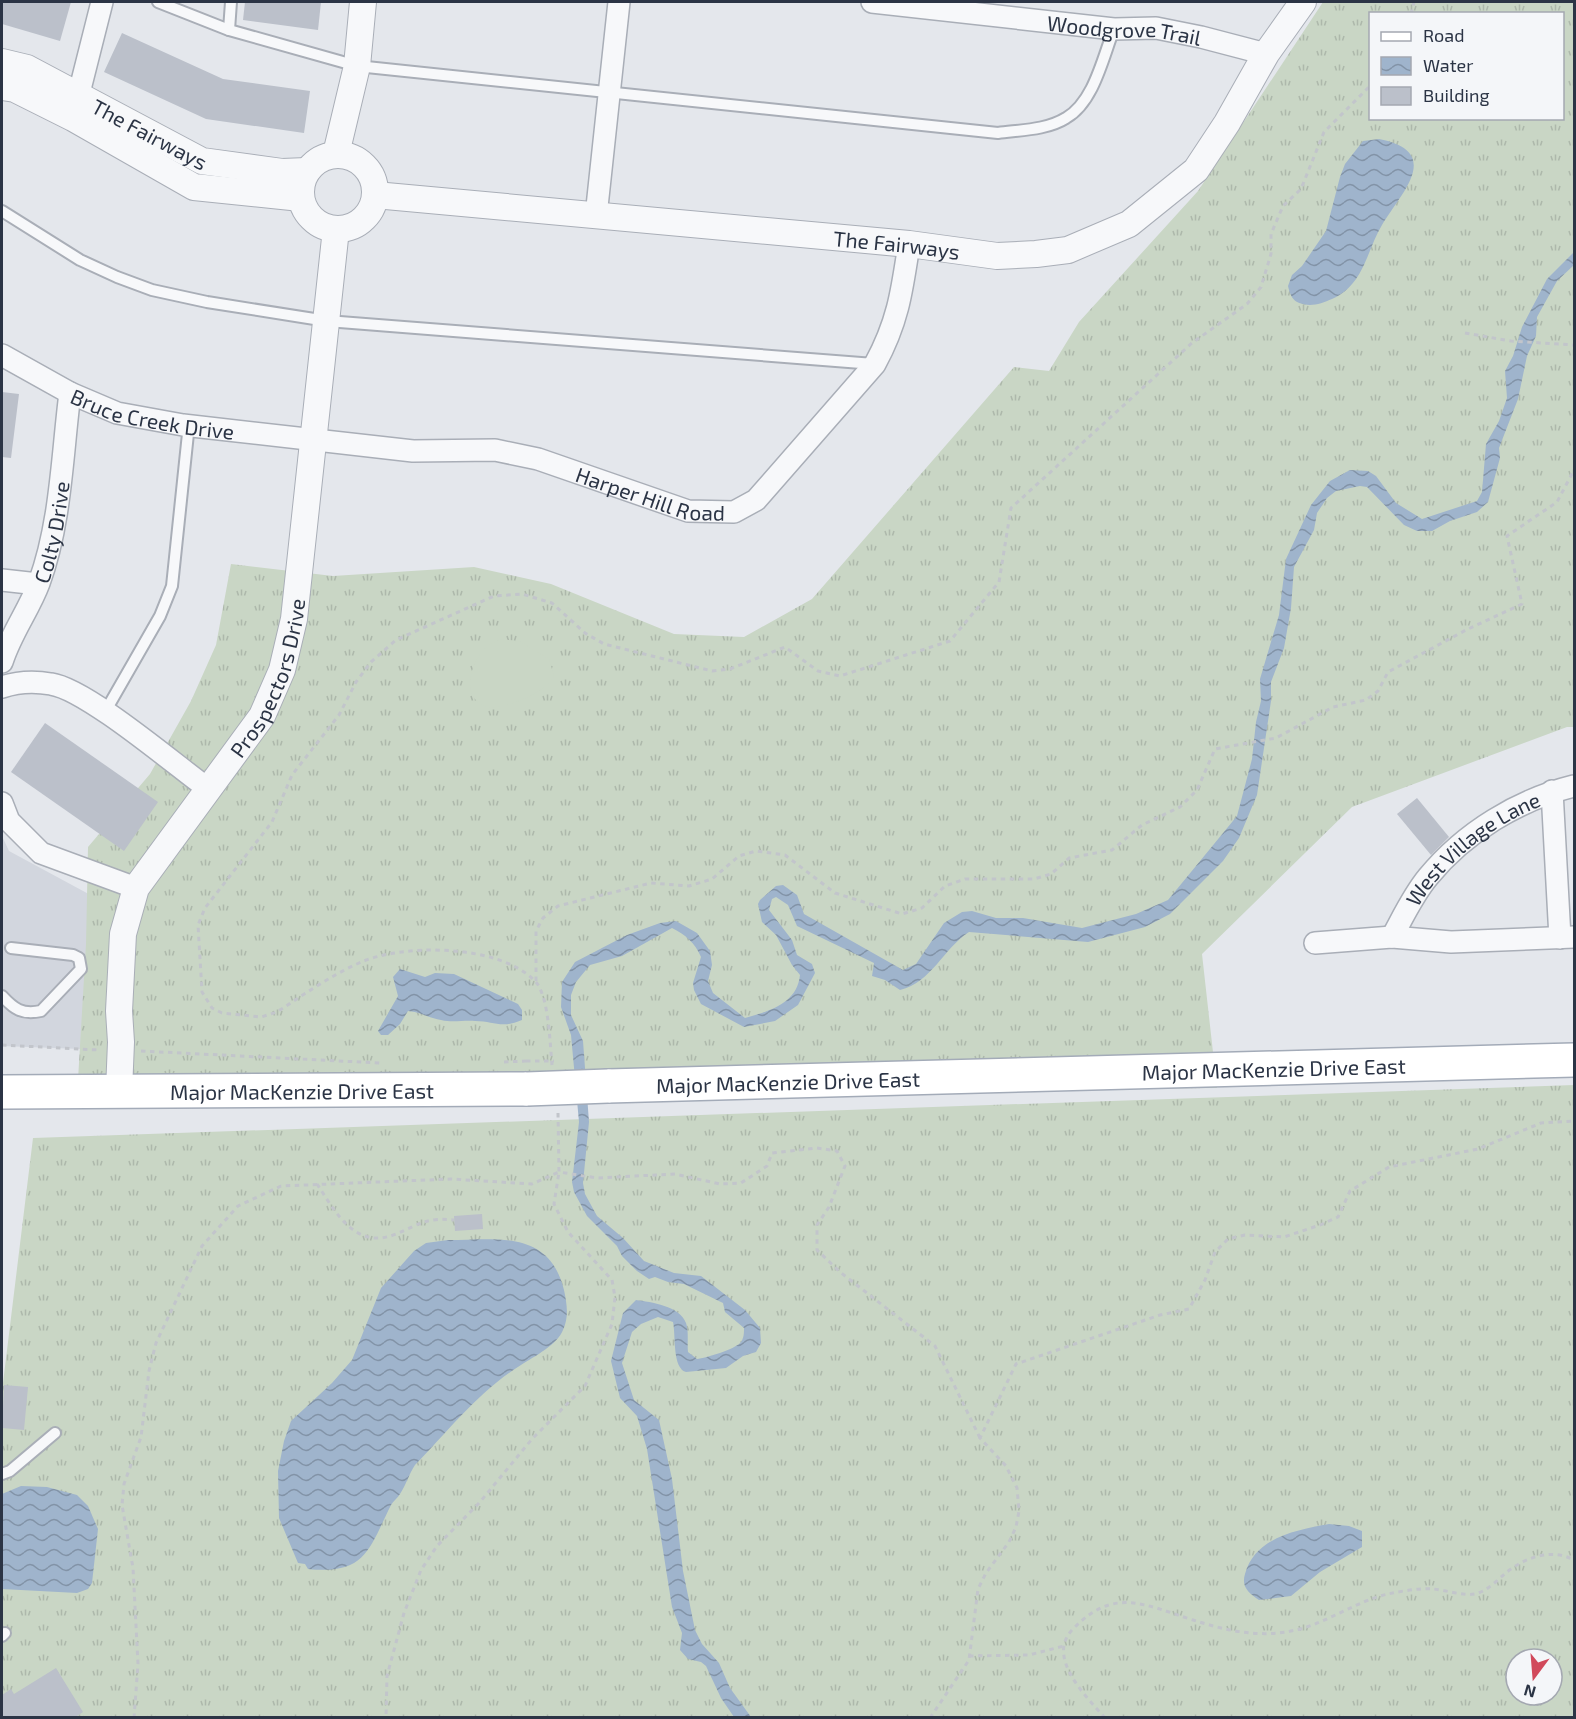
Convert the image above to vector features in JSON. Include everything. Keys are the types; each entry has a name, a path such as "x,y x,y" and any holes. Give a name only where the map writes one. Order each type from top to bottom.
{"main road":[{"name":"Major MacKenzie Drive East","path":"2,1092 119,1091 535,1075 608,1086 1575,1060"}],"street":[{"path":"76,107 102,2"},
{"path":"336,154 357,66 363,2"},
{"path":"596,216 619,2"},
{"name":"Woodgrove Trail","path":"872,2 1114,29 1156,28 1266,54"},
{"name":"The Fairways","path":"375,195 909,244 997,256 1068,250 1129,224 1196,170 1227,123 1266,54 1303,2"},
{"name":"The Fairways","path":"2,62 27,68 76,107 194,187 301,198"},
{"name":"The Fairways","path":"2,87 76,107 202,161 282,172 307,171"},
{"path":"336,154 353,158 367,168 375,184 375,195 370,211 364,219 356,225 336,229 320,224 308,213 301,198 302,183 307,171 325,157 336,154"},
{"name":"Prospectors Drive","path":"119,1091 119,1011 123,934 136,888 207,788 262,716 282,670 294,619 336,229"},
{"name":"Harper Hill Road","path":"313,441 413,451 495,450 537,459 688,511 734,512 756,500 875,364 888,340 898,312 909,244"},
{"name":"Bruce Creek Drive","path":"2,355 70,393 117,413 313,441"},
{"name":"Colty Drive","path":"2,662 16,625 38,584 54,526 70,393"},
{"path":"2,580 38,584"},
{"path":"2,687 14,682 53,684 80,695 207,788"},
{"name":"West Village Lane","path":"1392,937 1427,878 1448,855 1506,811 1552,791 1575,786"},
{"path":"1315,943 1392,937 1451,942 1568,938 1552,791"},
{"path":"2,803 9,821 41,853 136,888"}],"lane":[{"path":"158,2 229,30 357,66 998,133 1036,128 1067,118 1088,97 1114,29"},
{"path":"229,30 231,2"},
{"path":"2,211 80,260 152,290 327,321 875,364"},
{"path":"105,712 156,624 172,586 189,424"},
{"path":"2,996 13,1009 32,1013 41,1011 81,969 79,958 73,955 11,948"},
{"path":"2,1474 10,1472 55,1433"}],"path":[{"path":"536,981 511,966 484,955 460,950 392,953 361,962 277,1012 261,1017 222,1013 212,1008 202,992 198,925 205,908 261,840 272,822 292,775 339,715 371,662 396,640 494,597 522,594 552,603 585,633 604,644 712,671 730,669 785,647 818,671 840,676 950,641 999,582 1011,508 1192,343 1247,304 1261,286 1271,254 1271,234 1283,206 1301,189 1324,132 1369,88"},
{"path":"1464,333 1510,341 1575,345"},
{"path":"503,1062 535,1075 551,1027 536,981 536,931 543,918 558,906 651,883 688,886 712,879 739,856 756,850 785,855 835,893 902,914 922,908 945,886 965,879 1034,879 1051,874 1069,858 1112,850 1142,825 1180,807 1197,790 1215,749 1275,738 1333,706 1366,700 1378,691 1388,672 1466,630 1522,604 1507,536 1557,502 1575,470"},
{"path":"2,1045 386,1063"},
{"path":"387,1718 387,1677 404,1613 421,1570 437,1546 480,1502 532,1439 585,1386 612,1324 615,1297 612,1280 568,1232 554,1204 559,1172 558,1112"},
{"path":"980,1438 1016,1364 1160,1315 1189,1309 1205,1281 1215,1252 1228,1239 1245,1235 1284,1237 1320,1225 1338,1217 1350,1191 1389,1167 1478,1149 1541,1123 1575,1121"},
{"path":"134,1718 138,1664 133,1568 122,1505 124,1484 141,1437 149,1371 156,1343 202,1246 238,1206 281,1186 451,1179 532,1184 559,1172 597,1178 675,1174 720,1184 741,1183 767,1166 772,1153 817,1148 837,1151 845,1166 829,1207 818,1225 817,1250 840,1272 935,1346 980,1438 1006,1466 1017,1488 1019,1511 1016,1527 1009,1542 986,1572 978,1589 969,1656 930,1718"},
{"path":"316,1184 338,1218 349,1228 363,1234 385,1237 425,1220 454,1221"},
{"path":"1105,1718 1068,1670 1064,1646 1067,1635 1086,1615 1109,1604 1142,1603 1193,1620 1253,1635 1292,1631 1387,1594 1430,1589 1474,1594 1492,1585 1509,1570 1528,1559 1547,1553 1575,1560"},
{"path":"969,1656 1029,1655 1064,1646"}],"shaded area":[{"path":"2,836 9,851 96,898 81,1049 2,1046"}],"green space":[{"path":"1323,2 1574,2 1574,727 1567,727 1352,807 1202,954 1217,1088 77,1097 86,944 88,847 150,774 191,701 216,645 231,564 333,576 474,567 551,584 674,634 744,637 812,599 1014,367 1049,371 1079,322 1198,191"},
{"path":"503,639 521,642 549,659 554,676 544,688 525,698 504,706 485,706 478,702 471,693 473,667 488,646"},
{"path":"1574,1085 1574,1717 2,1718 2,1391 33,1138"}],"water":[{"path":"1379,139 1399,145 1410,154 1414,164 1406,188 1382,225 1358,277 1351,285 1332,299 1310,305 1301,304 1293,298 1288,286 1292,275 1302,266 1326,231 1345,164 1363,141"},
{"path":"1574,252 1574,265 1557,281 1537,317 1536,336 1527,356 1518,399 1499,448 1500,458 1488,502 1477,512 1450,521 1432,531 1417,531 1404,525 1367,487 1360,486 1336,491 1327,498 1317,513 1314,530 1294,567 1291,608 1284,648 1271,682 1271,701 1257,795 1239,838 1223,861 1170,914 1145,927 1088,942 969,932 921,980 900,990 885,980 872,976 874,963 797,926 788,905 776,897 772,899 769,910 792,940 797,955 812,964 815,973 798,1005 775,1021 744,1027 701,1004 693,983 701,957 690,940 672,928 622,956 590,965 576,982 571,995 571,1015 583,1041 589,1122 583,1183 585,1194 597,1216 623,1238 644,1261 674,1273 701,1276 745,1310 760,1328 761,1343 756,1352 743,1356 726,1368 686,1372 678,1364 673,1322 658,1317 641,1324 632,1332 622,1363 634,1400 659,1420 672,1479 683,1571 695,1630 702,1644 719,1663 730,1688 751,1717 734,1717 721,1698 706,1666 701,1662 688,1659 680,1650 682,1633 672,1607 647,1449 637,1416 620,1398 611,1361 623,1313 636,1300 664,1306 683,1317 687,1326 688,1352 697,1359 720,1353 737,1345 742,1340 744,1328 725,1312 723,1303 684,1284 668,1282 655,1277 649,1279 637,1271 622,1256 617,1246 587,1216 574,1192 572,1182 579,1122 571,1035 561,1007 562,982 575,962 627,935 660,923 676,921 697,933 710,951 712,965 708,981 713,993 745,1018 772,1009 788,1000 794,993 800,975 776,935 762,922 758,904 776,886 783,885 797,895 804,914 903,970 916,964 944,923 962,912 972,911 996,918 1023,918 1082,928 1136,914 1168,900 1237,816 1252,759 1261,701 1260,679 1279,615 1286,559 1311,505 1330,481 1350,470 1368,471 1376,476 1396,503 1422,519 1477,501 1482,492 1486,444 1499,421 1507,398 1505,371 1513,356 1522,327 1547,279"},
{"path":"400,969 425,977 435,973 454,974 518,1004 522,1010 522,1020 508,1024 450,1021 408,1011 400,1024 388,1035 381,1035 378,1031 398,996 393,977"},
{"path":"484,1239 518,1242 533,1247 546,1256 557,1270 564,1290 567,1310 563,1330 551,1345 492,1386 415,1465 363,1556 342,1568 308,1569 305,1564 298,1563 279,1518 278,1471 291,1421 332,1383 352,1360 381,1288 414,1251 426,1243"},
{"path":"21,1486 47,1487 77,1495 88,1506 98,1529 92,1583 88,1589 77,1593 2,1589 2,1494"},
{"path":"1329,1524 1349,1526 1362,1531 1362,1547 1320,1572 1291,1596 1259,1600 1252,1595 1244,1579 1250,1561 1258,1551 1279,1537"}],"building":[{"path":"2,2 71,2 60,41 2,24"},
{"path":"245,2 321,2 318,30 243,20"},
{"path":"122,33 223,79 310,91 304,133 206,119 104,72"},
{"path":"2,392 19,394 11,458 2,457"},
{"path":"45,723 158,802 124,851 11,772"},
{"path":"1417,798 1449,837 1431,855 1397,814"},
{"path":"482,1214 483,1229 455,1231 454,1216"},
{"path":"4,1385 28,1387 24,1430 2,1428"},
{"path":"56,1668 83,1712 74,1718 2,1718 2,1695 11,1689 14,1694"}]}
